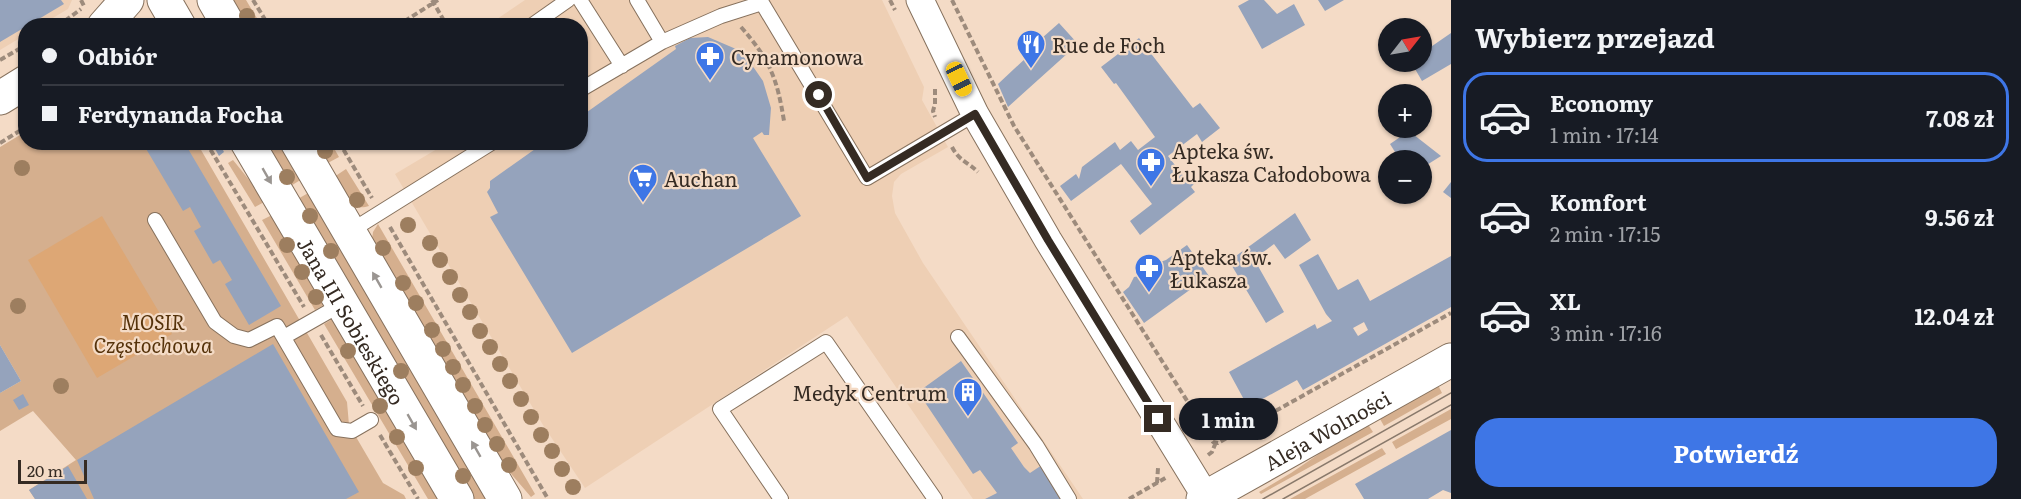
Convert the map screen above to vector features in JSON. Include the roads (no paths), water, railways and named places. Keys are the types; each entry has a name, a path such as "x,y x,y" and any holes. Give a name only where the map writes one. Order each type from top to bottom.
{"street":[{"path":"94,16 127,0"},
{"path":"164,0 174,18"},
{"path":"214,0 224,18"},
{"path":"920,0 975,114 1205,498"},
{"path":"0,98 18,87"},
{"path":"0,111 18,105"},
{"name":"Jana III Sobieskiego","path":"252,150 457,499"},
{"path":"302,150 505,499"},
{"name":"Aleja Wolności","path":"1205,498 1451,360"}],"lane":[{"path":"545,18 568,0"},
{"path":"580,0 622,66"},
{"path":"637,0 662,42"},
{"path":"588,86 662,42 761,1 867,178 975,114"},
{"path":"349,232 480,150"},
{"path":"155,220 215,322 234,336 249,340 277,326 337,429 352,431 371,420"},
{"path":"284,337 342,304"},
{"path":"958,337 1036,445 1069,499"},
{"path":"781,499 720,409 826,342 935,499"}],"tram line":[{"path":"1263,499 1451,393"},
{"path":"1283,499 1451,405"}],"place":[{"name":"Rue de Foch","path":"1031,70"},
{"name":"Cynamonowa","path":"710,82"},
{"name":"Apteka św. Łukasza Całodobowa","path":"1151,188"},
{"name":"Auchan","path":"643,204"},
{"name":"Apteka św. Łukasza","path":"1149,294"},
{"name":"Medyk Centrum","path":"968,418"}],"park label":[{"name":"MOSIR Częstochowa","path":"153,332"}]}
